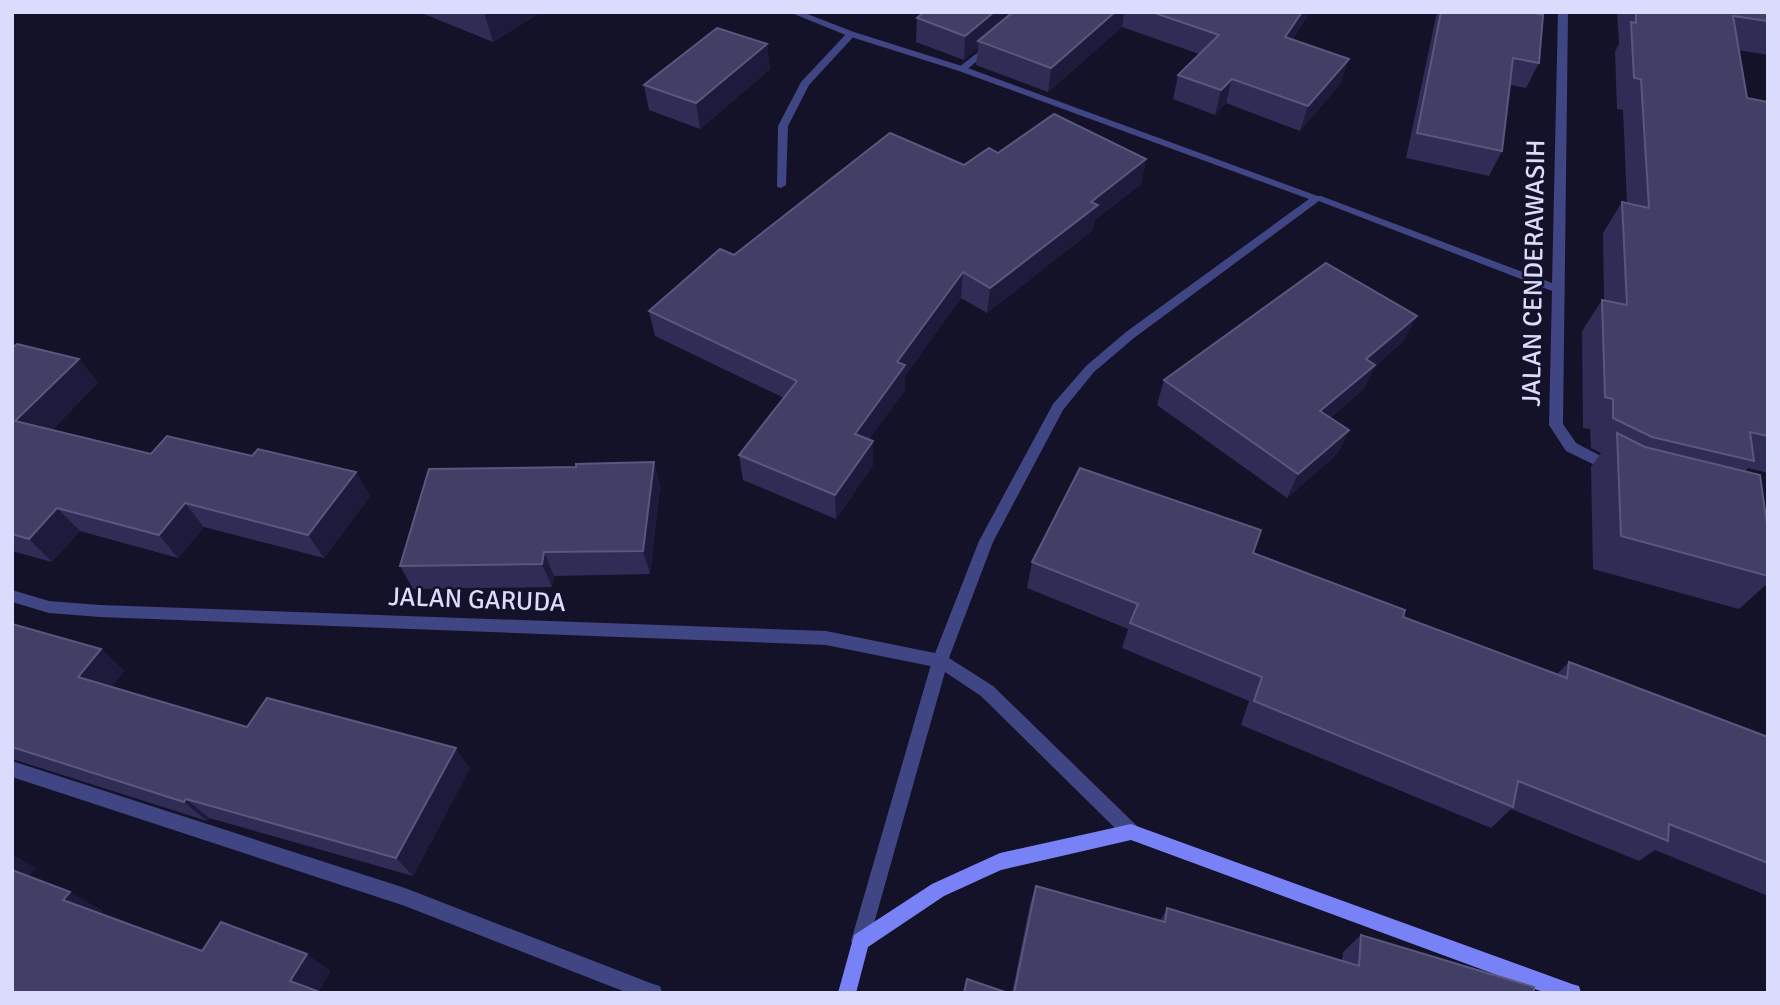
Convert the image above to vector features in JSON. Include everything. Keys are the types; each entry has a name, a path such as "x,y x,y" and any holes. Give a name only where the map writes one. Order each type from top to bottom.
{"main road":[{"path":"847,993 860,941 937,890 1000,862 1131,832 1572,993"}],"street":[{"path":"793,12 851,34 962,69 1558,289"},
{"name":"JALAN CENDERAWASIH","path":"1563,12 1556,425 1572,447 1623,474"},
{"path":"781,185 783,126 805,84 851,34"},
{"path":"962,69 1002,37"},
{"path":"860,941 940,661 986,541 1058,407 1090,369 1130,335 1317,198"},
{"name":"JALAN GARUDA","path":"12,596 49,607 100,611 827,638 940,661"},
{"path":"940,661 987,691 1131,832"},
{"path":"12,769 405,897 653,993"}],"building":[{"path":"924,12 994,12 965,36 917,18"},
{"path":"1013,12 1115,12 1051,68 978,41"},
{"path":"1152,12 1302,12 1285,37 1349,59 1308,106 1232,79 1221,90 1178,75 1219,35"},
{"path":"1441,12 1530,12 1543,15 1539,63 1513,58 1502,151 1417,133"},
{"path":"1636,12 1768,12 1768,21 1733,16 1747,98 1768,102 1768,436 1750,432 1754,461 1652,437 1613,418 1613,399 1605,397 1602,300 1627,305 1622,202 1649,208 1641,79 1634,78 1631,22 1636,23"},
{"path":"717,28 767,44 696,103 644,85"},
{"path":"1054,114 1146,159 1091,202 1098,205 990,288 963,272 897,362 905,365 855,434 873,441 835,495 739,455 797,381 649,311 720,249 734,255 890,133 964,165 989,148 998,153"},
{"path":"1326,263 1417,316 1366,359 1375,365 1320,411 1349,430 1298,474 1164,380"},
{"path":"17,344 79,359 15,421 151,454 167,436 252,456 258,449 356,472 308,535 185,503 159,535 57,508 29,539 12,534 12,348"},
{"path":"1617,433 1645,447 1760,475 1768,532 1768,576 1621,536"},
{"path":"654,462 643,551 544,552 542,564 400,566 429,469 576,467 576,464"},
{"path":"1080,468 1261,530 1253,553 1405,610 1403,617 1567,678 1569,662 1768,737 1768,863 1669,824 1668,841 1518,781 1513,807 1254,701 1262,677 1130,623 1138,604 1032,562"},
{"path":"12,624 101,649 78,677 247,727 267,698 456,748 396,858 186,799 184,802 12,747"},
{"path":"12,870 70,892 63,900 202,951 221,922 307,954 290,981 322,993 12,993"},
{"path":"1036,886 1165,922 1167,908 1359,966 1361,935 1534,987 1534,993 1014,993"},
{"path":"967,979 1008,993 964,993"}]}
